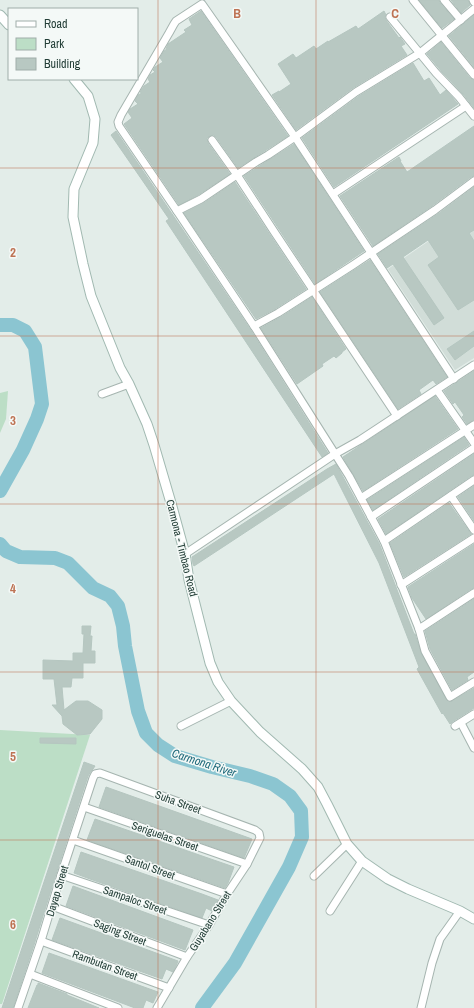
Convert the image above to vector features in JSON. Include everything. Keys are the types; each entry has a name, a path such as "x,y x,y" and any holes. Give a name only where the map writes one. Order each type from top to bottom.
{"main road":[{"path":"0,15 8,24"},
{"name":"Carmona - Timbao Road","path":"75,80 88,96 95,119 93,143 74,189 73,217 91,296 120,368 129,384 149,431 185,554 189,580 210,663 218,682 231,701 260,732 302,769 318,787 328,804 347,844 362,861 388,879 460,911 474,919"}],"street":[{"path":"413,0 474,74"},
{"path":"444,0 461,20"},
{"path":"454,379 295,137 202,4 181,17 174,24 139,84 118,122 118,126 254,326 349,476 384,541 419,629 425,651 450,698 474,682"},
{"path":"177,211 201,198 237,175 295,137 356,92 420,53 474,9"},
{"path":"390,17 474,116"},
{"path":"333,194 466,106"},
{"path":"212,140 237,175 397,416"},
{"path":"254,326 278,313 372,253 474,181"},
{"path":"185,554 335,454 397,416 474,365"},
{"path":"102,394 129,384"},
{"path":"437,390 474,443"},
{"path":"361,498 474,425"},
{"path":"371,517 474,448"},
{"path":"384,541 474,480"},
{"path":"451,496 474,530"},
{"path":"402,585 474,538"},
{"path":"419,629 474,593"},
{"path":"181,726 231,701"},
{"path":"474,714 458,725 474,748"},
{"name":"Suha Street","path":"95,774 100,773 255,830 259,833"},
{"name":"Dayap Street","path":"18,1008 95,774"},
{"name":"Seriguelas Street","path":"84,807 247,864"},
{"name":"Guyabano Street","path":"157,1008 187,957 247,864 260,838 259,833"},
{"name":"Santol Street","path":"73,840 227,894"},
{"path":"314,876 347,844"},
{"path":"330,911 362,861"},
{"name":"Sampaloc Street","path":"61,875 209,925"},
{"name":"Saging Street","path":"52,906 187,957"},
{"path":"421,1008 432,963 440,939 460,911"},
{"name":"Rambutan Street","path":"41,941 168,988"},
{"path":"30,974 118,1008"}],"shaded area":[{"path":"474,210 474,358 455,370 388,269"}],"green space":[{"path":"8,391 6,419 0,433 0,393"},
{"path":"0,730 90,735 2,1004 0,1004"}],"building":[{"path":"419,0 439,0 454,19 442,28"},
{"path":"451,0 468,0 470,5 461,13"},
{"path":"201,11 288,136 238,168 216,137 214,135 209,136 207,138 208,143 230,174 198,195 179,205 124,124 132,118 128,112 138,104 135,101 138,95 142,93 140,92 144,86 150,82 148,79 150,75 155,72 153,70 163,62 160,58 166,50 168,44 186,32 184,30 192,25 189,19"},
{"path":"384,11 386,20 405,44 401,46 407,55 353,88 296,130 272,95 291,84 278,64 293,54 296,58 314,46 316,49 356,26 358,29"},
{"path":"474,15 474,67 449,36"},
{"path":"441,42 470,78 474,80 474,108 427,54"},
{"path":"413,63 424,81 429,78 440,95 446,90 458,104 334,187 302,138 359,96"},
{"path":"474,126 474,176 373,246 340,196 399,157 407,172"},
{"path":"116,131 250,329 328,453 322,457 166,221 169,219 111,135"},
{"path":"294,144 364,251 315,284 244,176"},
{"path":"235,182 306,289 275,309 256,319 184,213 204,203"},
{"path":"474,187 474,230 469,233 474,241 474,300 458,310 428,265 439,257 428,240 403,257 444,318 434,325 393,264 387,268 378,254 438,214"},
{"path":"370,260 447,377 436,384 433,380 419,390 421,394 398,409 320,292"},
{"path":"312,297 346,349 336,358 334,356 322,364 323,366 297,384 261,328"},
{"path":"474,331 474,346 455,360 447,349"},
{"path":"474,371 474,420 467,424 462,417 464,415 455,402 453,404 444,391"},
{"path":"435,396 458,429 363,491 343,457"},
{"path":"464,437 469,445 373,510 367,500"},
{"path":"474,454 474,475 386,534 378,519"},
{"path":"336,464 379,543 421,653 446,699 448,701 452,701 474,688 474,708 450,724 443,713 442,714 417,669 419,667 379,563 334,474 194,566 193,564 192,557"},
{"path":"474,486 474,521 458,497"},
{"path":"449,503 471,534 404,577 390,543"},
{"path":"474,544 474,588 426,619 412,598 408,587"},
{"path":"474,599 474,672 467,677 468,680 452,690 430,649 425,631"},
{"path":"82,626 91,626 91,651 95,651 95,663 83,663 83,678 72,678 71,687 62,687 64,710 76,701 88,701 102,710 102,719 90,734 77,735 63,724 62,716 52,705 57,705 54,679 43,679 43,660 73,661 73,653 83,653 84,634 82,634"},
{"path":"40,738 76,738 76,744 40,743"},
{"path":"84,762 95,766 88,776 13,1008 2,1008"},
{"path":"106,787 252,839 244,858 99,807"},
{"path":"95,819 234,867 228,883 225,888 87,840"},
{"path":"81,852 218,900 212,911 206,908 202,918 90,879 74,873"},
{"path":"73,886 193,930 185,950 66,906"},
{"path":"60,918 178,961 173,972 166,969 162,979 52,940"},
{"path":"49,953 158,992 153,1003 146,1000 143,1008 135,1008 42,973"},
{"path":"38,983 67,994 99,1008 28,1008"}],"waterway":[{"name":"Carmona River","path":"0,325 13,325 25,331 35,347 42,404 23,450 0,491"},
{"name":"Carmona River","path":"0,544 6,551 20,557 55,558 68,563 93,588 110,596 118,606 138,711 146,733 158,745 175,756 250,776 273,784 290,796 301,811 302,837 289,867 235,963 202,1008"}]}
